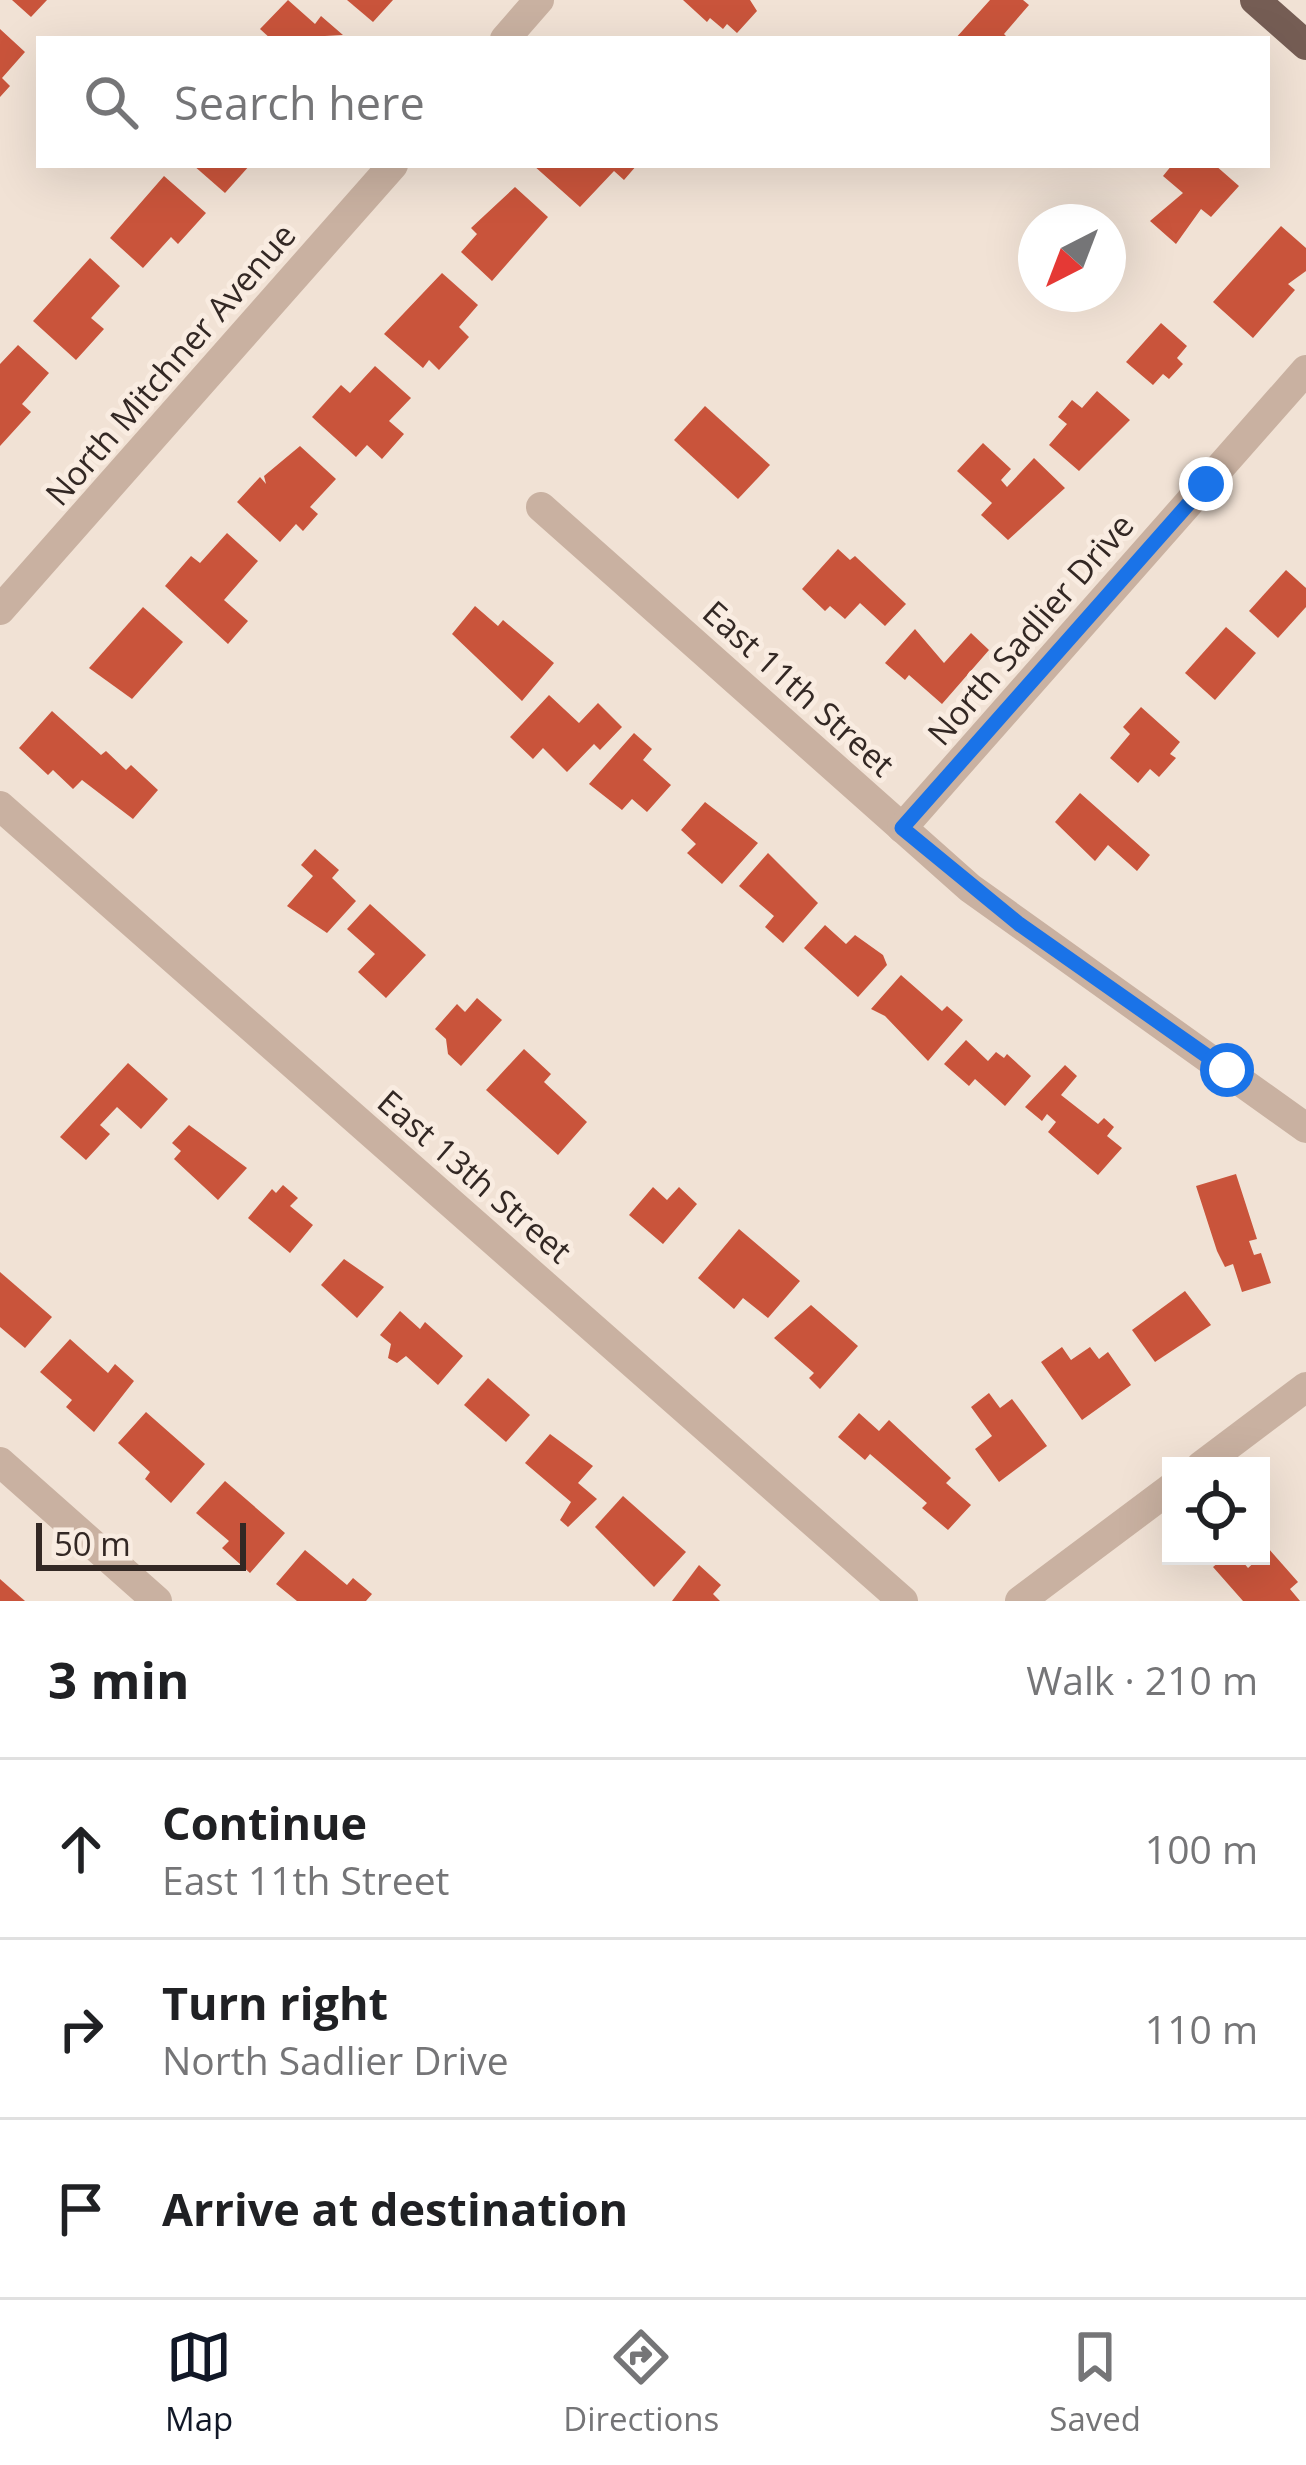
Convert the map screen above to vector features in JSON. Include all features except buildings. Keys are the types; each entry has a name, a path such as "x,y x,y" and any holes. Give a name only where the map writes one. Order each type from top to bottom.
{"main road":[{"path":"1255,0 1306,45"}],"street":[{"path":"508,36 539,0"},
{"name":"North Mitchner Avenue","path":"0,610 390,168"},
{"name":"North Sadlier Drive","path":"902,828 1306,370"},
{"name":"East 11th Street","path":"541,507 1003,912 1306,1128"},
{"name":"East 13th Street","path":"0,806 903,1601"},
{"path":"1213,1457 1306,1388"},
{"path":"0,1462 157,1601"},
{"path":"1020,1601 1162,1495"}],"route":[{"path":"1206,484 902,828 970,888 1227,1070"}]}
